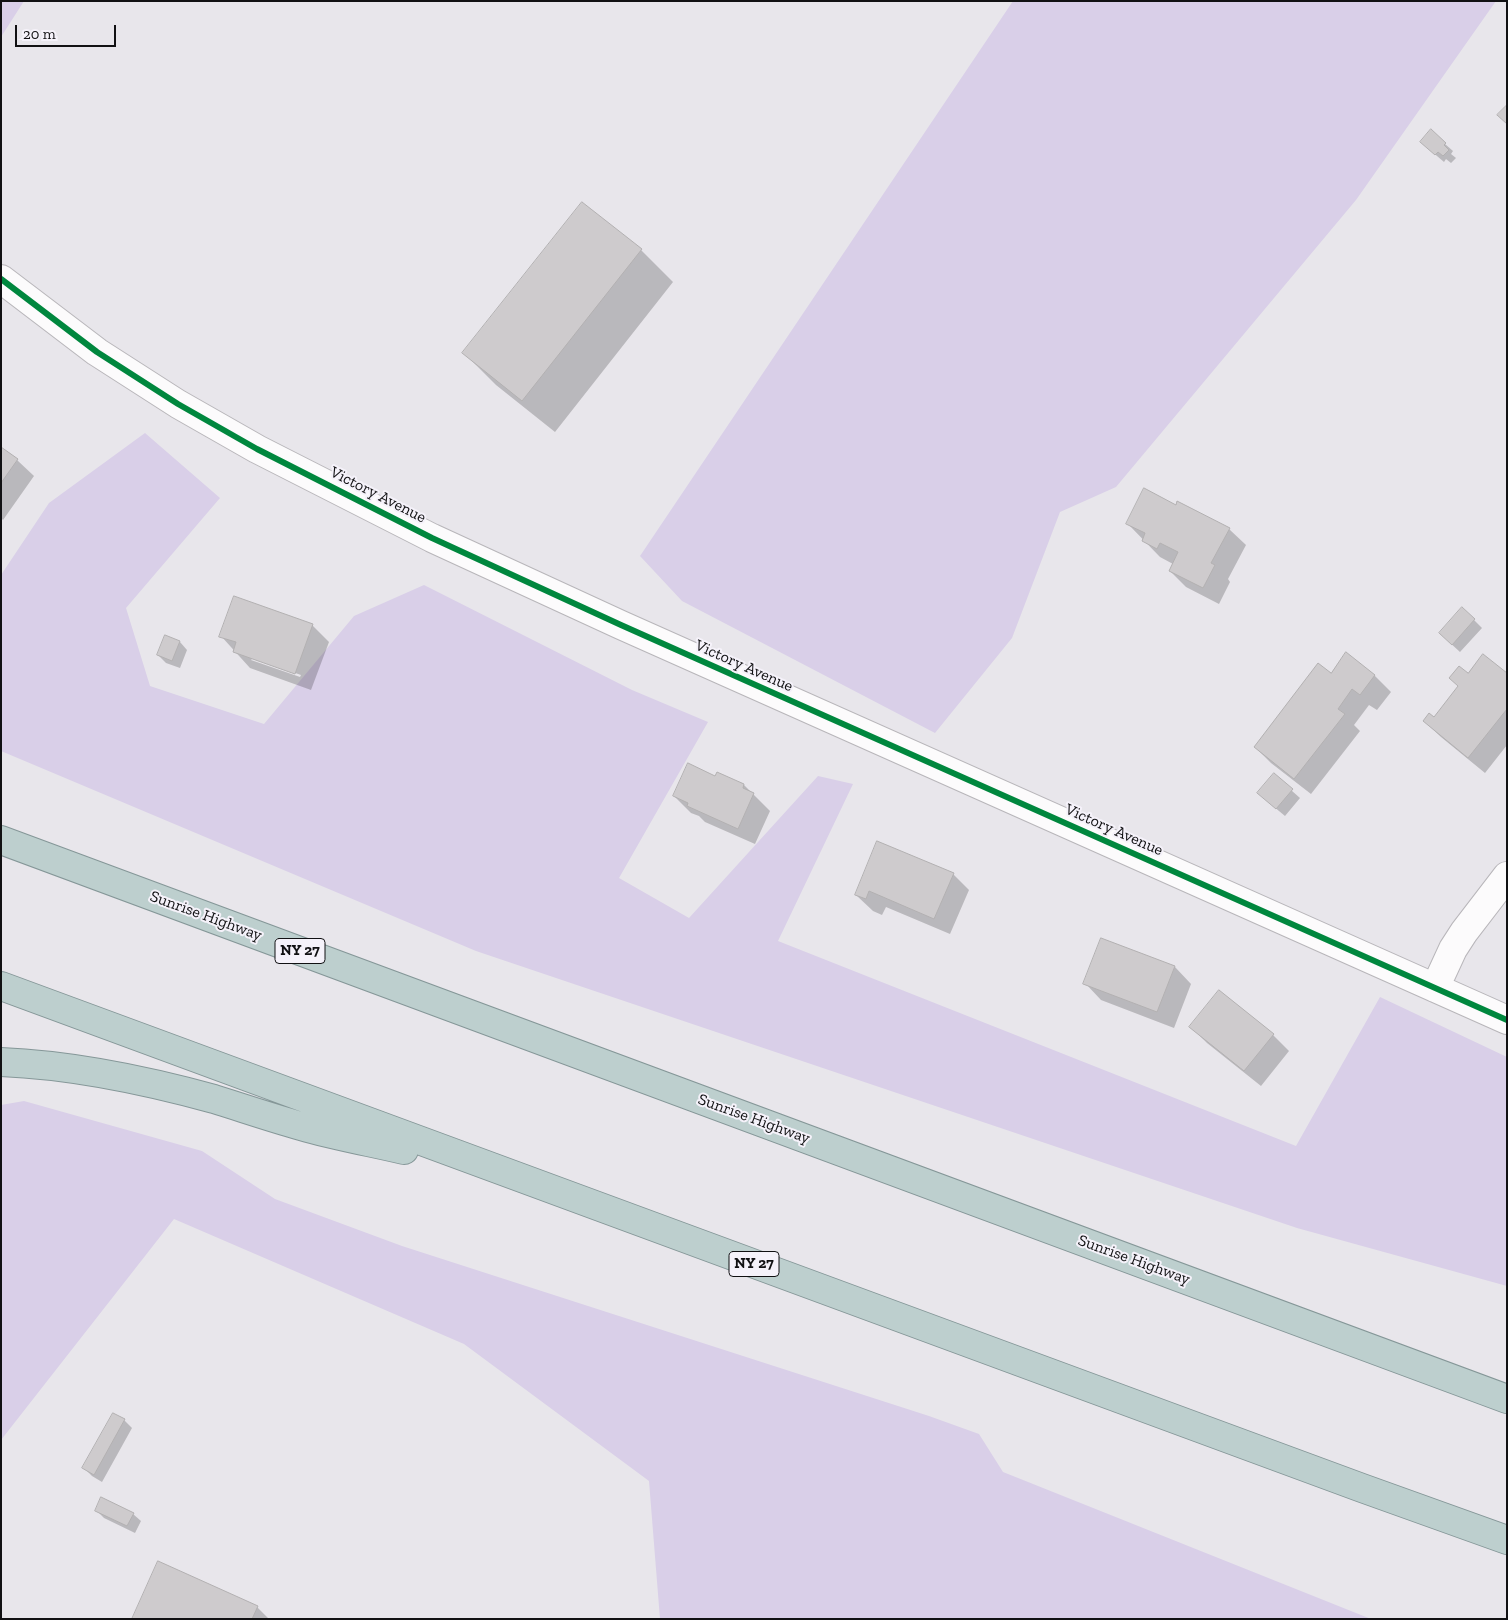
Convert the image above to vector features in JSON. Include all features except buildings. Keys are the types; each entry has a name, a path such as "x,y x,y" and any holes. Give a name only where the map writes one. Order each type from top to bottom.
{"highway":[{"path":"1,826 88,872"},
{"name":"Sunrise Highway","path":"1,840 1507,1398"},
{"name":"NY 27","path":"1,986 1353,1485 1507,1540"},
{"path":"1,1062 84,1070 151,1084 212,1099 302,1126 508,1173"}],"street":[{"name":"Victory Avenue","path":"1,279 97,352 178,404 257,449 432,538 630,629 1507,1020"},
{"path":"1435,988 1453,949 1507,876"}],"shaded area":[{"path":"1,1 24,1 1,37"},
{"path":"1013,1 1496,1 1356,200 1116,487 1060,512 1012,638 935,733 682,601 640,556"},
{"path":"145,433 220,498 126,608 150,686 264,724 354,616 424,585 632,690 708,722 619,878 689,918 818,776 853,784 778,941 1296,1146 1380,997 1507,1057 1507,1286 1297,1228 476,951 1,751 1,575 49,503"},
{"path":"24,1101 202,1151 275,1199 402,1246 929,1416 979,1434 1003,1472 1371,1619 660,1619 649,1481 464,1344 174,1219 1,1440 1,1105"}],"cycle path":[{"path":"1,279 97,352 178,404 257,449 432,538 621,625 1507,1020"}]}
